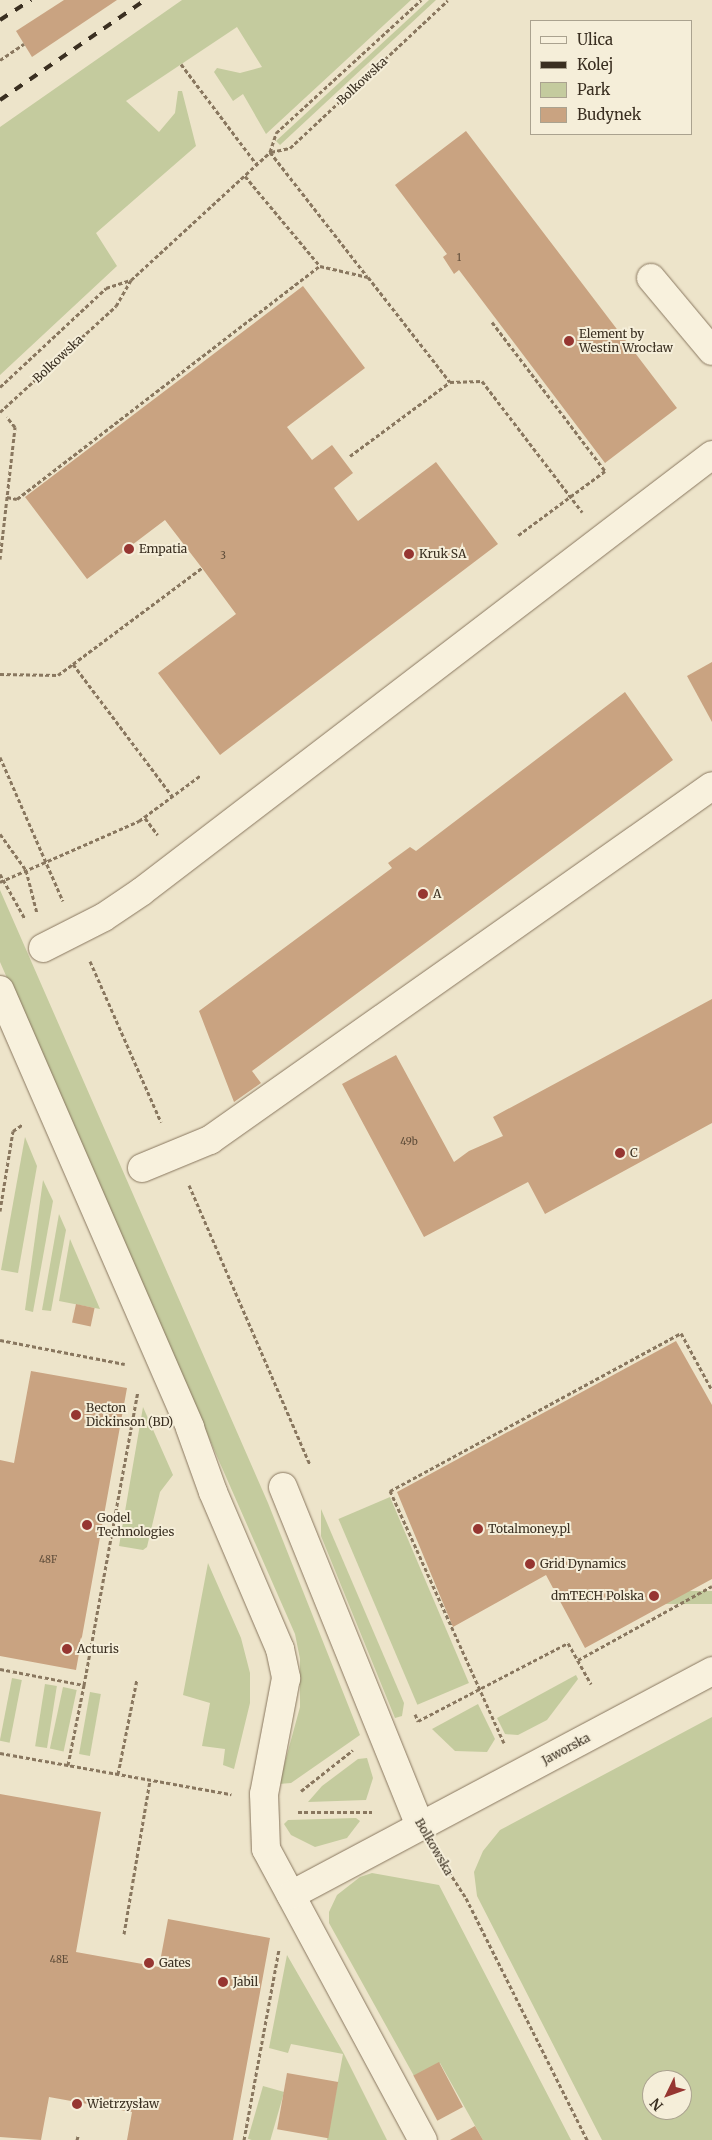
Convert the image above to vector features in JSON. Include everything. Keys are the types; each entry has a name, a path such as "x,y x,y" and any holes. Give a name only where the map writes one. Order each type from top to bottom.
{"street":[{"path":"651,278 712,351"},
{"path":"43,948 76,932 141,892 712,455"},
{"path":"142,1168 210,1140 712,786"},
{"path":"0,990 190,1428 213,1492 280,1649 286,1678 263,1812 266,1849 423,2140"},
{"name":"Bolkowska","path":"283,1487 420,1826"},
{"name":"Jaworska","path":"292,1895 712,1671"}],"path":[{"name":"Bolkowska","path":"0,412 116,306 131,280 270,152 276,133 421,0"},
{"name":"Bolkowska","path":"270,152 290,148 448,0"},
{"path":"0,60 24,44"},
{"path":"181,64 257,165"},
{"path":"270,152 450,382"},
{"path":"245,176 320,266 368,277"},
{"path":"6,497 17,499 320,266"},
{"name":"Bolkowska","path":"0,387 106,288 131,280"},
{"path":"492,322 605,471 517,536"},
{"path":"350,456 450,382 482,381 602,540"},
{"path":"0,559 15,427 7,417"},
{"path":"0,674 58,675 202,568"},
{"path":"73,664 173,797"},
{"path":"0,757 176,1155 313,1472"},
{"path":"2,881 139,821 202,775"},
{"path":"0,834 26,870 43,948"},
{"path":"0,874 2,881 43,948"},
{"path":"0,1211 12,1131 25,1124"},
{"path":"506,1748 390,1491 681,1333 712,1390"},
{"path":"0,1340 130,1364"},
{"path":"68,1765 136,1396 141,1388"},
{"path":"578,1660 712,1586"},
{"path":"418,1721 568,1643 591,1684"},
{"path":"0,1668 84,1685"},
{"path":"118,1774 137,1679"},
{"path":"294,1791 301,1791 344,1754 360,1747"},
{"path":"0,1753 237,1794"},
{"path":"124,1934 150,1780"},
{"path":"263,1812 367,1811 420,1826"},
{"name":"Bolkowska","path":"420,1826 466,1898 587,2140"},
{"path":"244,2140 281,1939"}],"green space":[{"path":"182,0 411,0 266,134 243,94 233,101 214,72 217,68 240,73 262,67 237,27 126,101 159,132 175,113 178,91 182,91 196,146 96,233 117,266 0,375 0,127"},
{"path":"429,0 436,0 280,145 276,141"},
{"path":"0,890 268,1503 360,1735 291,1783 279,1784 300,1707 300,1659 295,1634 0,962"},
{"path":"25,1137 37,1166 18,1273 1,1270"},
{"path":"43,1180 53,1201 33,1312 25,1310"},
{"path":"59,1214 66,1230 51,1311 42,1310"},
{"path":"70,1239 100,1309 59,1301"},
{"path":"143,1407 173,1475 160,1492 147,1547 143,1550 119,1546"},
{"path":"390,1497 469,1683 417,1705 338,1519"},
{"path":"321,1509 404,1703 402,1716 395,1718 321,1536"},
{"path":"208,1563 241,1638 250,1673 250,1703 234,1769 223,1765 225,1749 202,1746 210,1703 183,1695"},
{"path":"566,1591 712,1591 712,1604 566,1604"},
{"path":"576,1675 578,1679 547,1720 518,1735 505,1734 497,1718"},
{"path":"12,1678 22,1680 10,1743 0,1740"},
{"path":"45,1684 57,1686 47,1748 35,1746"},
{"path":"63,1687 77,1690 64,1752 50,1749"},
{"path":"90,1692 101,1694 90,1756 79,1754"},
{"path":"478,1704 495,1739 487,1752 455,1751 432,1729"},
{"path":"712,1717 712,2140 602,2140 477,1896 474,1872 483,1851 500,1830"},
{"path":"367,1758 373,1778 366,1800 308,1802 322,1786 358,1759"},
{"path":"356,1818 360,1821 347,1838 315,1847 291,1835 284,1824 288,1820"},
{"path":"372,1873 439,1885 571,2140 483,2140 440,2063 414,2076 329,1923 329,1912 337,1895 360,1877"},
{"path":"287,1955 344,2054 387,2140 327,2140 343,2054 291,2044 288,2053 269,2048"},
{"path":"263,2086 284,2092 270,2140 248,2139"}],"building":[{"path":"64,0 117,0 32,57 16,31"},
{"name":"Element by Westin Wrocław","path":"466,131 677,408 605,463 459,270 454,274 443,257 447,254 395,185"},
{"path":"303,286 365,368 287,427 312,460 332,445 353,473 334,488 358,521 436,462 498,544 220,755 158,673 236,614 202,568 165,520 87,579 25,497"},
{"path":"712,662 712,722 687,676"},
{"name":"A","path":"625,692 673,760 252,1071 261,1083 234,1102 199,1011 392,868 388,863 410,847 416,851"},
{"path":"712,999 712,1123 545,1214 528,1182 424,1237 342,1084 396,1055 454,1162 469,1151 503,1136 493,1117"},
{"path":"76,1304 95,1308 91,1327 72,1323"},
{"path":"676,1341 712,1405 712,1579 585,1648 546,1575 453,1627 397,1492"},
{"path":"31,1371 127,1388 76,1670 0,1656 0,1460 14,1463"},
{"path":"0,1794 101,1812 76,1952 159,1967 168,1919 270,1938 233,2140 127,2140 132,2112 49,2097 41,2140 0,2137"},
{"path":"439,2062 463,2107 437,2121 413,2076"},
{"path":"287,2073 338,2082 328,2138 277,2129"},
{"path":"475,2126 483,2140 450,2140"}],"railway":[{"path":"0,20 31,0"},
{"path":"0,100 145,0"}],"place":[{"name":"Element by Westin Wrocław","path":"569,341"},
{"name":"Empatia","path":"129,549"},
{"name":"Kruk SA","path":"409,554"},
{"name":"A","path":"423,894"},
{"name":"C","path":"620,1153"},
{"name":"Becton Dickinson (BD)","path":"76,1415"},
{"name":"Godel Technologies","path":"87,1525"},
{"name":"Totalmoney.pl","path":"478,1529"},
{"name":"Grid Dynamics","path":"530,1564"},
{"name":"dmTECH Polska","path":"654,1596"},
{"name":"Acturis","path":"67,1649"},
{"name":"Gates","path":"149,1963"},
{"name":"Jabil","path":"223,1982"},
{"name":"Wietrzysław","path":"77,2104"}]}
